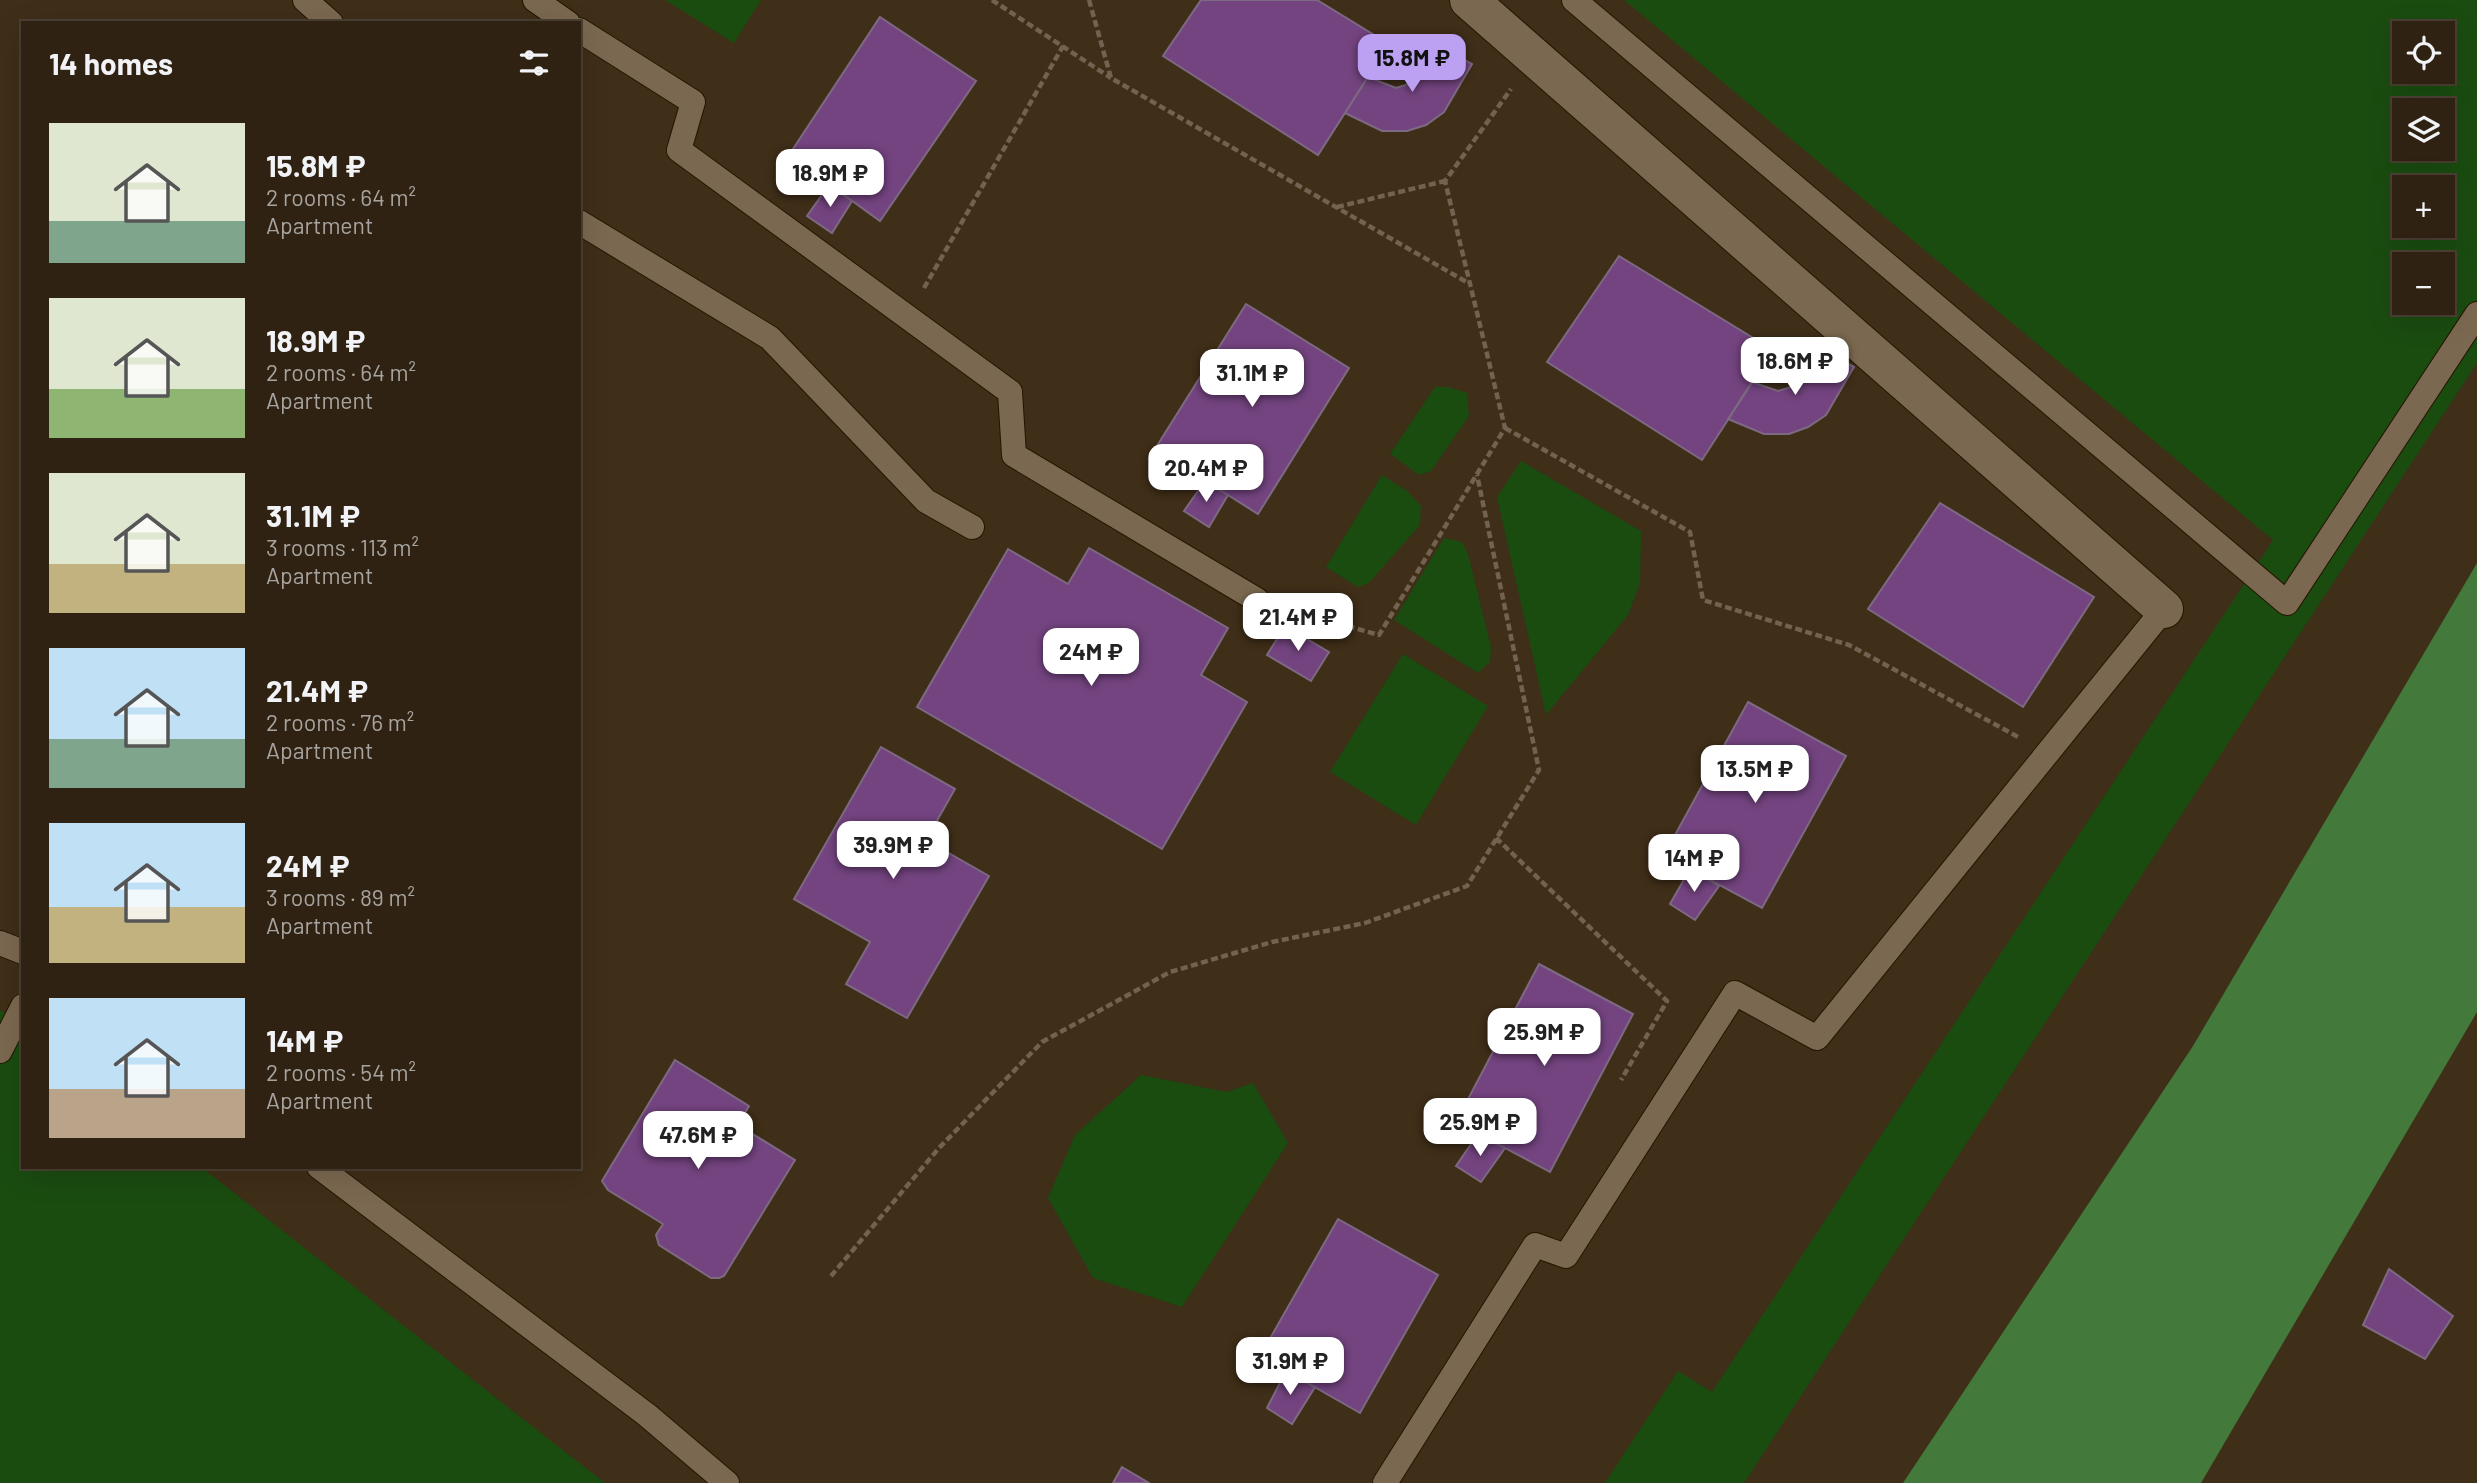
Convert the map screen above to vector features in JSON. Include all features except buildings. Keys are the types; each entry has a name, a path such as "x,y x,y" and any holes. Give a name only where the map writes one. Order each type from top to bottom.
{"street":[{"path":"1469,0 2164,609"}],"lane":[{"path":"305,0 329,21"},
{"path":"536,0 565,21"},
{"path":"1574,0 2287,603 2477,314"},
{"path":"581,31 693,102 679,150 1010,392 1014,455 1257,600"},
{"path":"581,223 770,338 926,501 972,527"},
{"path":"1385,1483 1535,1245 1566,1256 1734,993 1817,1038 2164,609"},
{"path":"0,943 21,951"},
{"path":"0,1051 21,1010"},
{"path":"322,1169 647,1415 727,1483"}],"path":[{"path":"992,0 1111,78 1471,284"},
{"path":"1089,0 1111,78"},
{"path":"907,317 1063,46"},
{"path":"1337,207 1445,181 1534,57"},
{"path":"1257,600 1379,635 1506,428 1445,181"},
{"path":"1506,428 1690,532 1703,600 1849,645 2048,753"},
{"path":"831,1276 939,1148 1042,1042 1170,972 1272,942 1366,923 1467,886 1539,770 1476,475"},
{"path":"1496,838 1667,1001 1621,1080"}],"green space":[{"path":"665,0 761,0 734,43"},
{"path":"1624,0 2477,0 2477,363 1744,1483 1605,1483 1678,1371 1712,1392 2273,540"},
{"path":"1435,387 1448,387 1467,393 1469,416 1431,471 1419,475 1390,454"},
{"path":"1521,461 1641,531 1640,583 1628,615 1546,715 1497,497"},
{"path":"1382,475 1407,491 1421,506 1420,525 1369,583 1358,587 1326,567"},
{"path":"1444,538 1462,542 1468,554 1491,647 1490,662 1478,673 1394,620"},
{"path":"2477,563 2477,1012 2201,1483 1903,1483 2193,1046"},
{"path":"1403,654 1488,706 1416,825 1330,772"},
{"path":"0,1010 21,1026 21,1169 204,1169 605,1483 0,1483"},
{"path":"1141,1075 1227,1092 1253,1083 1288,1143 1182,1307 1093,1278 1048,1198 1075,1135"}]}
